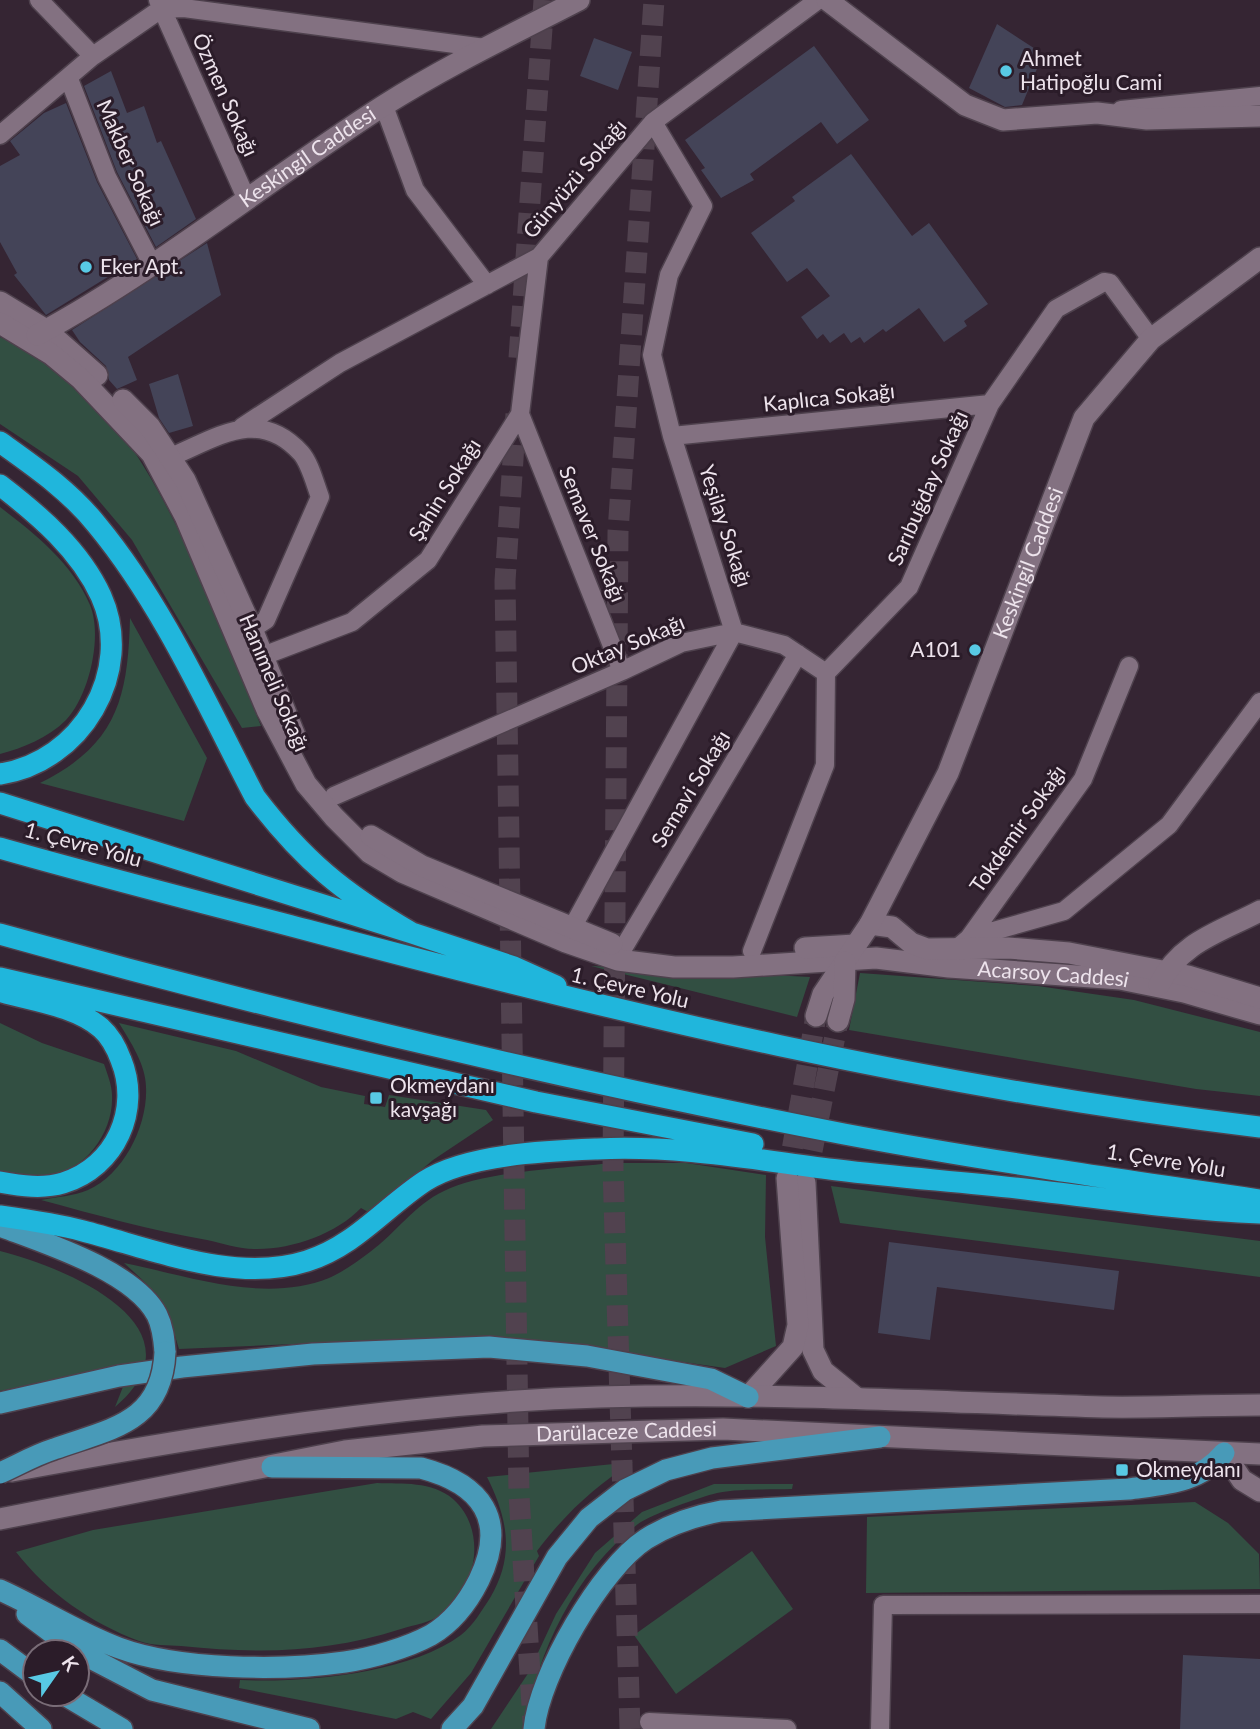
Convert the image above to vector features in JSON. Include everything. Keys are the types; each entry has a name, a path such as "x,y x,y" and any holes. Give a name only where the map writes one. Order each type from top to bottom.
{"highway":[{"path":"0,442 55,481 97,523 135,576 256,797 279,828 306,859 412,933"},
{"path":"0,485 52,530 88,572 109,618 110,657 101,697 87,721 67,745 43,760 0,774"},
{"path":"0,803 514,967 592,1005"},
{"name":"1. Çevre Yolu","path":"0,848 411,960 592,1005 800,1051 1020,1092 1260,1127"},
{"name":"1. Çevre Yolu","path":"0,934 377,1034 635,1091 845,1134 1260,1200"},
{"path":"0,978 522,1099 886,1172 1152,1205 1260,1213"},
{"path":"0,992 72,1012 104,1031 128,1078 130,1108 121,1134 89,1171 64,1183 38,1187 0,1182"},
{"path":"0,1216 50,1223 194,1260 257,1269 306,1262 336,1250 358,1236 428,1180 452,1169 517,1156 599,1149 671,1149 755,1156 841,1170 886,1172"}],"main road":[{"name":"Keskingil Caddesi","path":"38,335 153,266 384,106 485,48 579,0"},
{"path":"827,0 965,105 1003,120 1097,113 1147,119 1260,116"},
{"name":"Keskingil Caddesi","path":"816,1016 823,994 870,924 948,773 1084,418 1151,339 1260,258"},
{"name":"Hanımeli Sokağı","path":"0,302 38,335 117,393 150,427 244,632 288,750 306,784 352,820 389,848 422,866 569,935 621,954 703,954 750,958 850,953"},
{"name":"Hanımeli Sokağı","path":"0,323 38,335"},
{"name":"Hanımeli Sokağı","path":"244,632 263,656 293,733 328,800"},
{"path":"1161,980 1173,959 1186,949 1260,911"},
{"name":"Acarsoy Caddesi","path":"870,924 892,927 911,943 927,949 963,944 1069,953 1161,980 1260,1014"},
{"path":"1161,980 1260,927"},
{"path":"838,1021 850,953"},
{"name":"Acarsoy Caddesi","path":"850,953 949,967 1120,979 1161,980 1188,976 1260,998"},
{"path":"0,1403 119,1376 181,1367 313,1354 489,1347 573,1354 711,1378 748,1397 793,1347 798,1325 796,1181 813,1350 823,1371 855,1397"},
{"path":"0,1226 46,1243 123,1279 145,1298 158,1316 165,1352 164,1369 157,1390 148,1405 135,1417 115,1429 52,1449 0,1474"},
{"name":"Darülaceze Caddesi","path":"0,1474 280,1426 538,1400 855,1397 1106,1407 1260,1405"},
{"name":"Darülaceze Caddesi","path":"0,1519 345,1451 497,1435 723,1429 1260,1454"},
{"path":"452,1729 473,1706 557,1558 589,1518 625,1490 666,1470 712,1458 880,1437"},
{"path":"534,1729 541,1697 568,1638 594,1594 623,1558 685,1518 734,1510 1129,1489 1194,1478 1212,1468 1224,1453 1237,1474 1260,1491"},
{"path":"0,1592 89,1636 146,1657 186,1662 295,1667 347,1662 430,1635 470,1600 493,1548 490,1522 480,1501 461,1484 443,1474 421,1468 272,1466"},
{"path":"0,1592 75,1650 152,1690 309,1729"},
{"path":"0,1650 21,1666"},
{"path":"0,1692 41,1729"},
{"path":"87,1708 122,1729"}],"street":[{"path":"39,0 93,57"},
{"name":"Günyüzü Sokağı","path":"165,460 242,427 340,363 539,257 653,122 818,0"},
{"path":"0,135 161,3 485,48"},
{"name":"Özmen Sokağı","path":"161,3 247,200"},
{"name":"Makber Sokağı","path":"69,79 107,177 153,266"},
{"path":"1097,113 1260,96"},
{"path":"384,106 415,190 487,285"},
{"name":"Yeşilay Sokağı","path":"653,122 702,206 669,275 652,355 672,436 734,632"},
{"name":"Şahin Sokağı","path":"263,656 352,622 428,560 520,414 539,257"},
{"name":"Sarıbuğday Sokağı","path":"826,673 909,587 990,404 1056,309 1104,282 1110,283 1151,339"},
{"name":"Kaplıca Sokağı","path":"672,436 990,404"},
{"name":"Semaver Sokağı","path":"520,414 622,671"},
{"path":"242,427 274,433 303,454 320,497 266,620 244,632"},
{"path":"569,935 734,632"},
{"name":"Oktay Sokağı","path":"328,800 681,643 734,632 784,645 826,673"},
{"name":"Semavi Sokağı","path":"621,954 798,654"},
{"name":"Tokdemir Sokağı","path":"963,944 1083,779 1129,666"},
{"path":"750,958 825,765 826,673"},
{"path":"963,944 1064,911 1169,824 1260,702"},
{"path":"880,1729 883,1605 1260,1604"},
{"path":"649,1722 787,1729"}],"green space":[{"path":"0,337 46,365 95,403 118,428 141,462 181,535 261,726 242,728 132,540 78,476 0,424"},
{"path":"0,507 51,550 74,576 90,605 95,633 92,665 87,681 66,720 35,741 0,754"},
{"path":"130,618 207,758 184,821 40,783 86,752 102,735 113,716 126,672"},
{"path":"591,966 810,977 797,1017"},
{"path":"860,973 1038,986 1134,1000 1260,1032 1260,1096 1196,1089 849,1030"},
{"path":"0,1023 42,1043 104,1064 112,1091 111,1109 103,1135 85,1158 62,1173 36,1176 0,1171"},
{"path":"119,1023 236,1051 321,1087 365,1096 364,1104 385,1107 389,1095 486,1110 493,1120 433,1160 370,1213 361,1208 326,1233 283,1247 236,1247 144,1227 41,1200 83,1192 101,1183 123,1160 138,1132 146,1102 145,1079 137,1054"},
{"path":"612,1163 686,1163 766,1175 765,1237 776,1346 725,1368 535,1341 454,1337 179,1349 160,1300 124,1263 227,1285 279,1288 304,1285 340,1273 379,1244 423,1204 461,1184 526,1171"},
{"path":"831,1186 1260,1241 1260,1277 840,1223"},
{"path":"0,1251 59,1271 90,1286 117,1305 137,1327 146,1351 140,1378 115,1407 132,1364 0,1391"},
{"path":"633,1462 593,1491 547,1538 537,1551 539,1556 471,1673 431,1719 413,1712 396,1719 239,1688 240,1680 293,1680 385,1667 439,1648 461,1635 473,1623 490,1598 503,1567 506,1552 504,1523 487,1477"},
{"path":"377,1483 426,1486 453,1499 464,1512 471,1527 474,1559 463,1591 441,1615 422,1623 346,1643 292,1650 238,1650 144,1643 87,1616 42,1581 16,1552 93,1530"},
{"path":"714,1484 793,1484 792,1489 717,1493 676,1506 638,1524 596,1565 562,1616 539,1671 525,1729 491,1729 529,1672 556,1614 595,1553 642,1512"},
{"path":"1195,1502 1228,1523 1259,1554 1260,1589 866,1593 867,1517"},
{"path":"752,1551 793,1609 676,1694 634,1635"}],"building":[{"name":"Ahmet Hatipoğlu Cami","path":"997,24 1043,54 1022,105 1005,107 969,88"},
{"path":"594,38 632,52 618,90 580,76"},
{"path":"814,46 869,120 837,144 821,122 750,174 754,180 721,198 701,170 705,168 685,140"},
{"path":"111,71 127,113 144,106 157,143 161,141 196,219 156,247 117,172 84,86"},
{"path":"66,103 97,182 137,259 46,315 14,275 17,273 0,242 0,166 20,155 10,141 44,113"},
{"path":"851,154 912,236 929,223 988,304 964,321 967,326 944,342 919,308 886,332 883,329 864,343 860,337 851,343 844,333 830,343 823,334 817,339 801,317 830,296 807,268 787,282 751,233 795,201 792,197"},
{"path":"207,243 221,295 128,357 137,380 117,389 109,380 106,366 80,342 72,330"},
{"path":"178,374 193,426 169,433 159,418 149,384"},
{"path":"889,1242 1119,1271 1114,1310 937,1287 930,1340 878,1333"},
{"path":"1183,1655 1260,1659 1260,1729 1180,1729"}],"tunnel":[{"path":"519,358 544,0"},
{"path":"630,1729 613,1168 618,532 654,0"},
{"path":"516,414 505,581 519,1495 533,1722"},
{"path":"787,1178 816,1016"},
{"path":"806,1181 838,1021"}],"place":[{"name":"Ahmet Hatipoğlu Cami","path":"1006,71"},
{"name":"Eker Apt.","path":"86,267"},
{"name":"A101","path":"975,650"},
{"name":"Okmeydanı kavşağı","path":"376,1098"},
{"name":"Okmeydanı","path":"1122,1470"}]}
